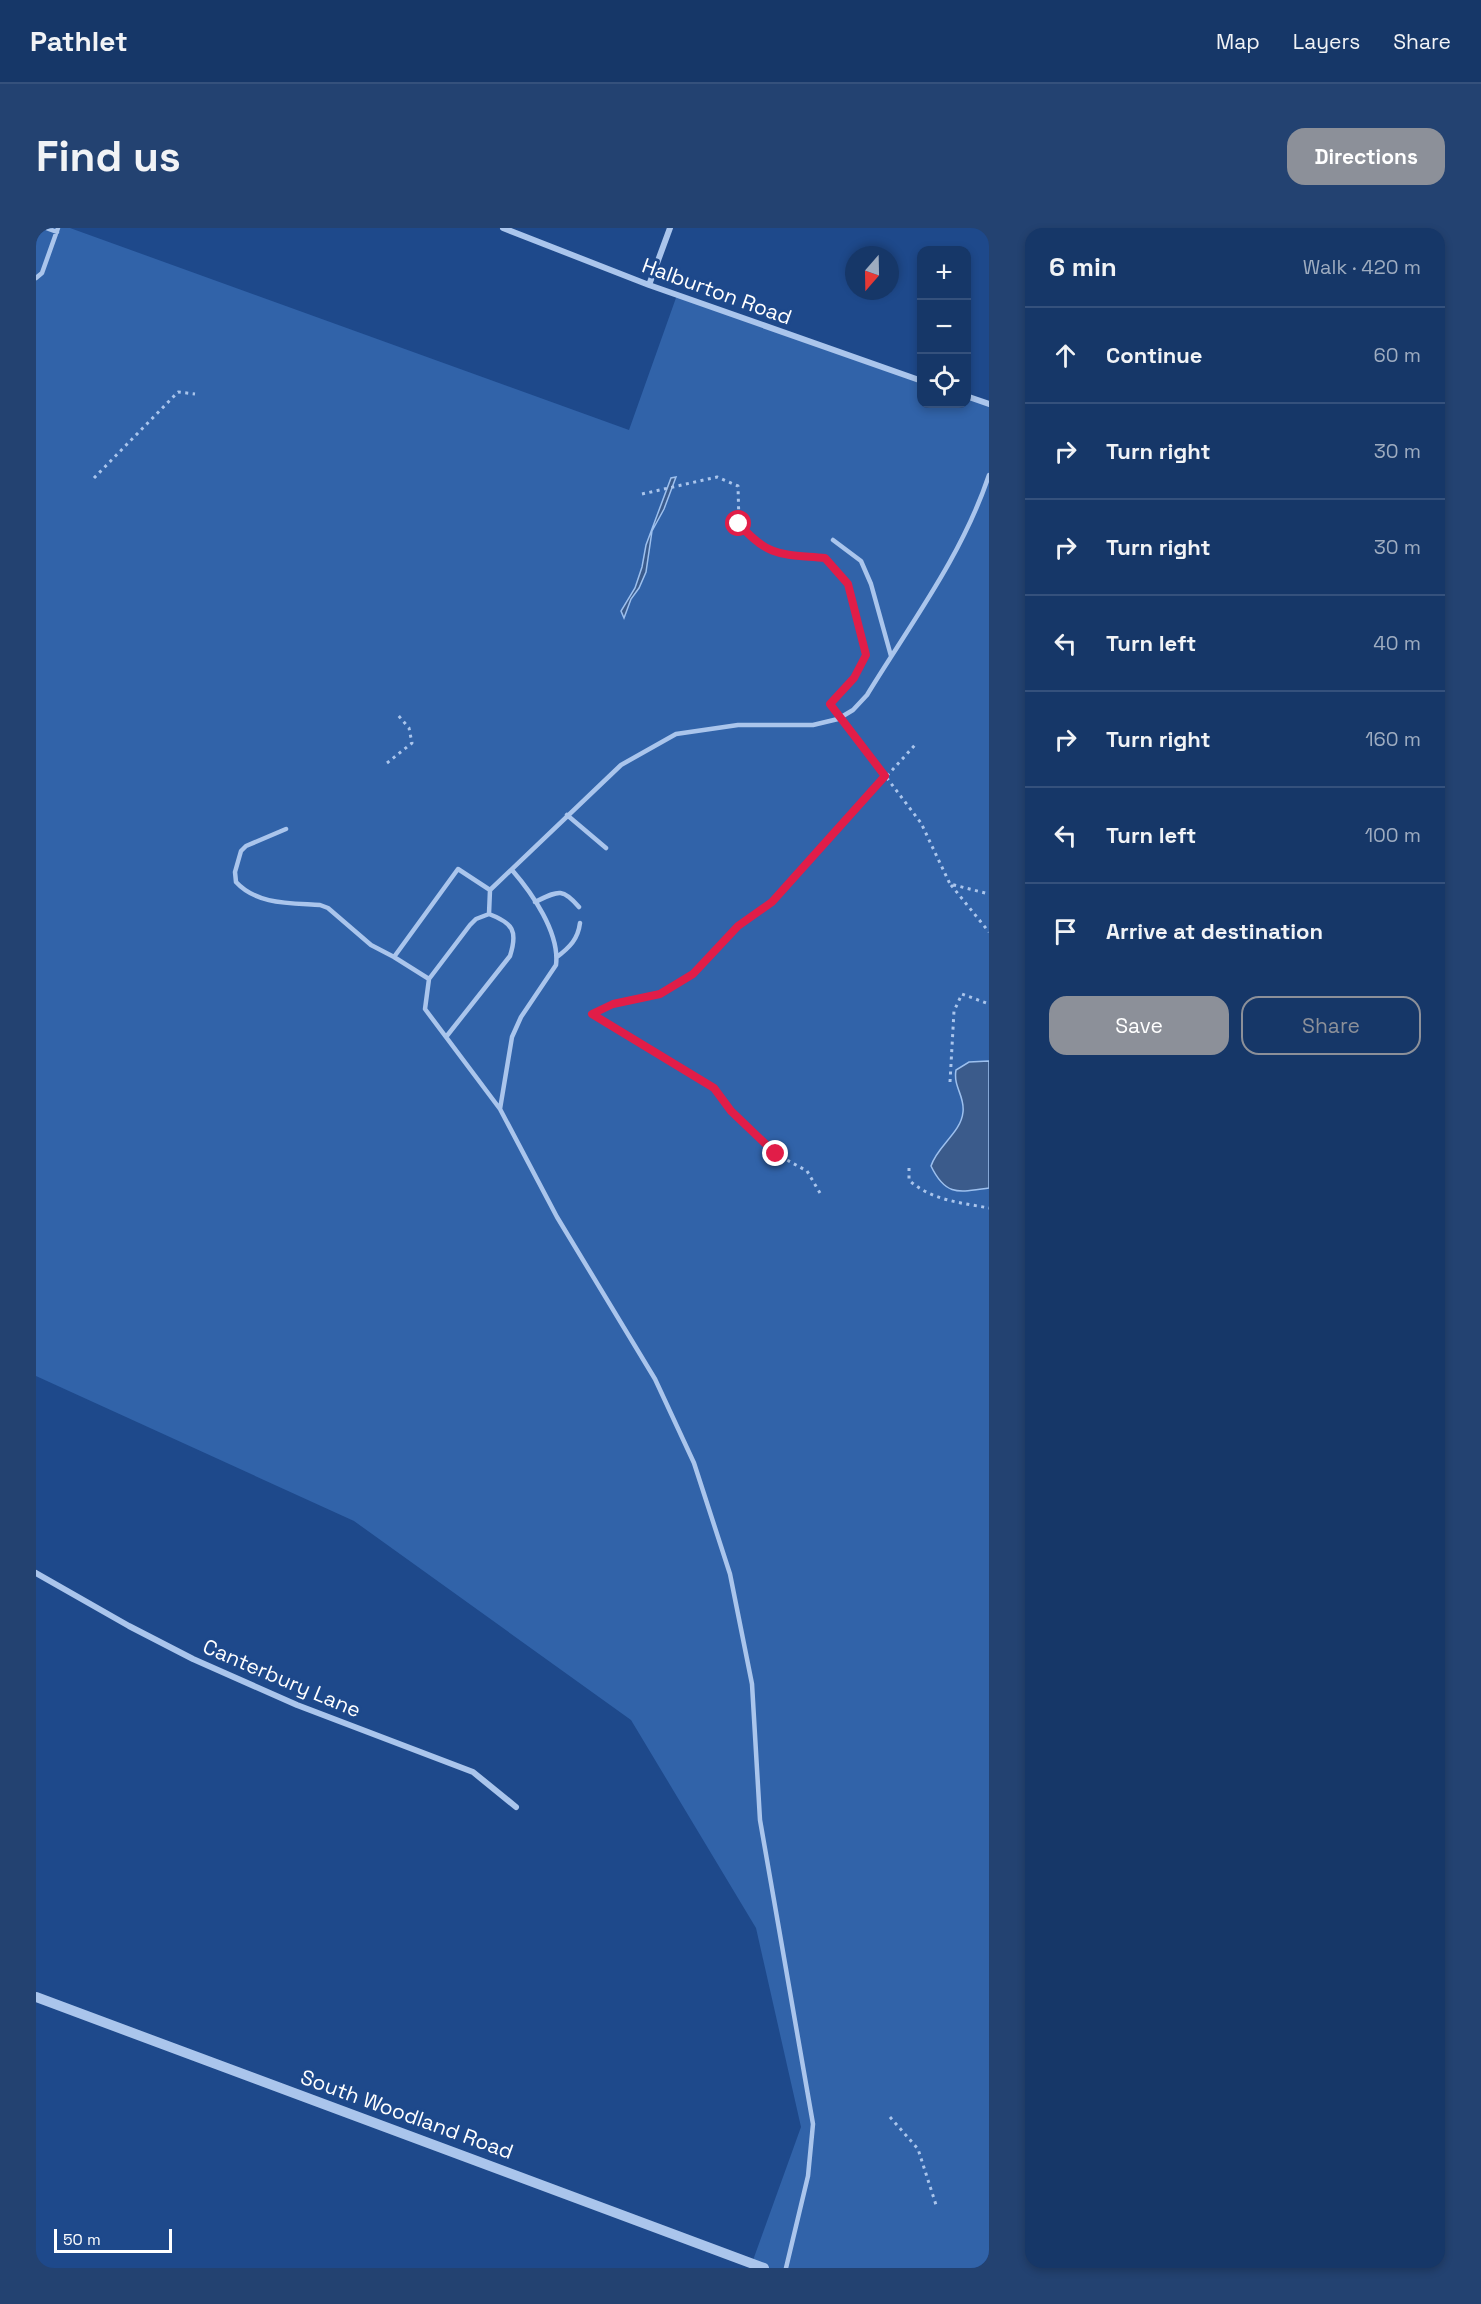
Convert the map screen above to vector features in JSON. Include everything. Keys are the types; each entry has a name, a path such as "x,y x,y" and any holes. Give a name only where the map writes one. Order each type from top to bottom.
{"street":[{"name":"Halburton Road","path":"503,228 649,285 917,380"},
{"path":"649,285 670,228"},
{"path":"971,398 989,404"},
{"name":"Canterbury Lane","path":"36,1573 129,1626 196,1660 297,1705 472,1772 516,1807"},
{"name":"South Woodland Road","path":"36,1997 764,2268"}],"lane":[{"path":"36,278 42,273 58,230 46,228"},
{"path":"489,914 490,890 567,815 621,765 676,734 738,725 813,725 841,718 853,710 867,695 957,552 972,522 989,475"},
{"path":"833,540 861,561 871,584 891,656"},
{"path":"567,815 606,848"},
{"path":"286,829 246,846 235,872 236,882 251,895 261,898 328,908 371,945 429,979"},
{"path":"394,957 458,869 490,890"},
{"path":"500,1109 506,1062 512,1037 521,1017 556,965 557,957 555,941 529,889 512,870"},
{"path":"535,902 561,892 567,893 579,907"},
{"path":"446,1037 510,956 515,940 513,928 502,919 489,914 476,919 470,925 429,979 425,1009 446,1037 500,1109 557,1217 655,1379 694,1462 730,1574 752,1684 760,1820 813,2124 808,2176 786,2268"},
{"path":"557,957 572,944 578,934 580,922"}],"path":[{"path":"94,478 178,392 195,394"},
{"path":"642,494 717,477 738,486 739,524 753,540 774,553 825,558 848,584 866,655 854,678 830,704 921,824 950,884 989,932"},
{"path":"387,763 412,743 409,728 397,714"},
{"path":"820,1193 807,1171 776,1154 731,1111 714,1088 592,1014 613,1004 660,994 693,974 738,926 772,902 915,745"},
{"path":"950,884 989,894"},
{"path":"950,1082 954,1011 962,994 989,1004"},
{"path":"909,1168 909,1180 918,1189 942,1198 989,1208"},
{"path":"890,2117 918,2149 937,2208"}],"shaded area":[{"path":"36,228 70,228 629,430 677,295 917,380 917,408 971,408 971,397 989,404 989,2268 764,2268 752,2263 801,2127 756,1928 631,1720 354,1521 36,1376"},
{"path":"676,477 664,509 652,531 646,572 631,599 624,618 621,611 635,588 646,545 671,478"},
{"path":"989,1061 989,1188 969,1191 954,1190 942,1183 931,1166 961,1120 963,1106 956,1081 956,1070 969,1062"}],"route":[{"path":"739,524 753,540 774,553 825,558 848,584 866,655 854,678 830,704 885,776 772,902 738,926 693,974 660,994 613,1004 592,1014 714,1088 731,1111 776,1154"}]}
